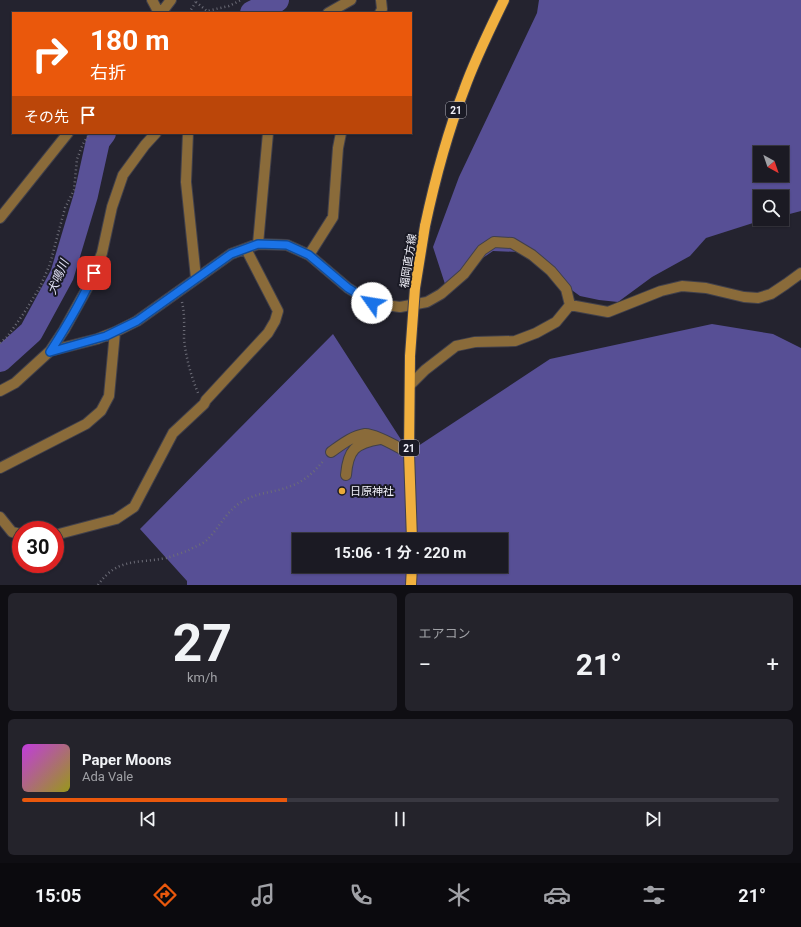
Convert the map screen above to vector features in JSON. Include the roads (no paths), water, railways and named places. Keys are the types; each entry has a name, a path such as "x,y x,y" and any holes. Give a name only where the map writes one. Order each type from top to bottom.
{"main road":[{"name":"福岡直方線","path":"412,533 409,453 410,356 415,295 425,226 439,164 451,125 467,82 504,0"},
{"path":"411,585 412,573"}],"street":[{"path":"152,0 159,12"},
{"path":"161,12 171,0"},
{"path":"330,12 351,0"},
{"path":"380,12 382,9 381,0"},
{"path":"0,218 67,134"},
{"path":"0,392 15,383 50,352 64,330 90,283 102,253 112,207 123,175 155,134"},
{"path":"188,134 186,182 196,278"},
{"path":"258,244 268,134"},
{"path":"309,255 333,217 338,148 341,134"},
{"path":"50,352 115,332 137,321 231,254 258,244 287,245 309,255 348,288 372,303 400,306 427,302 441,294 464,274 482,250 494,242 512,243 532,255 552,271 566,288 570,305"},
{"path":"64,533 116,519 134,507 173,433 204,404 268,333 275,321 278,311 246,249"},
{"path":"570,305 608,312 661,291 682,286 706,288 744,297 758,298 771,294 801,272"},
{"path":"410,385 425,370 456,346 475,342 515,341 536,333 556,322 570,305"},
{"path":"0,468 86,424 101,411 109,396 115,332"},
{"path":"330,452 351,438 366,434 382,439 409,453"},
{"path":"346,475 347,460 355,448 365,442 382,439"},
{"path":"0,517 12,532"}],"waterway":[{"name":"犬鳴川","path":"254,12 277,0"},
{"name":"犬鳴川","path":"0,360 31,332 62,275 86,195 98,141 103,134"}],"place":[{"name":"日原神社","path":"342,491"}]}
